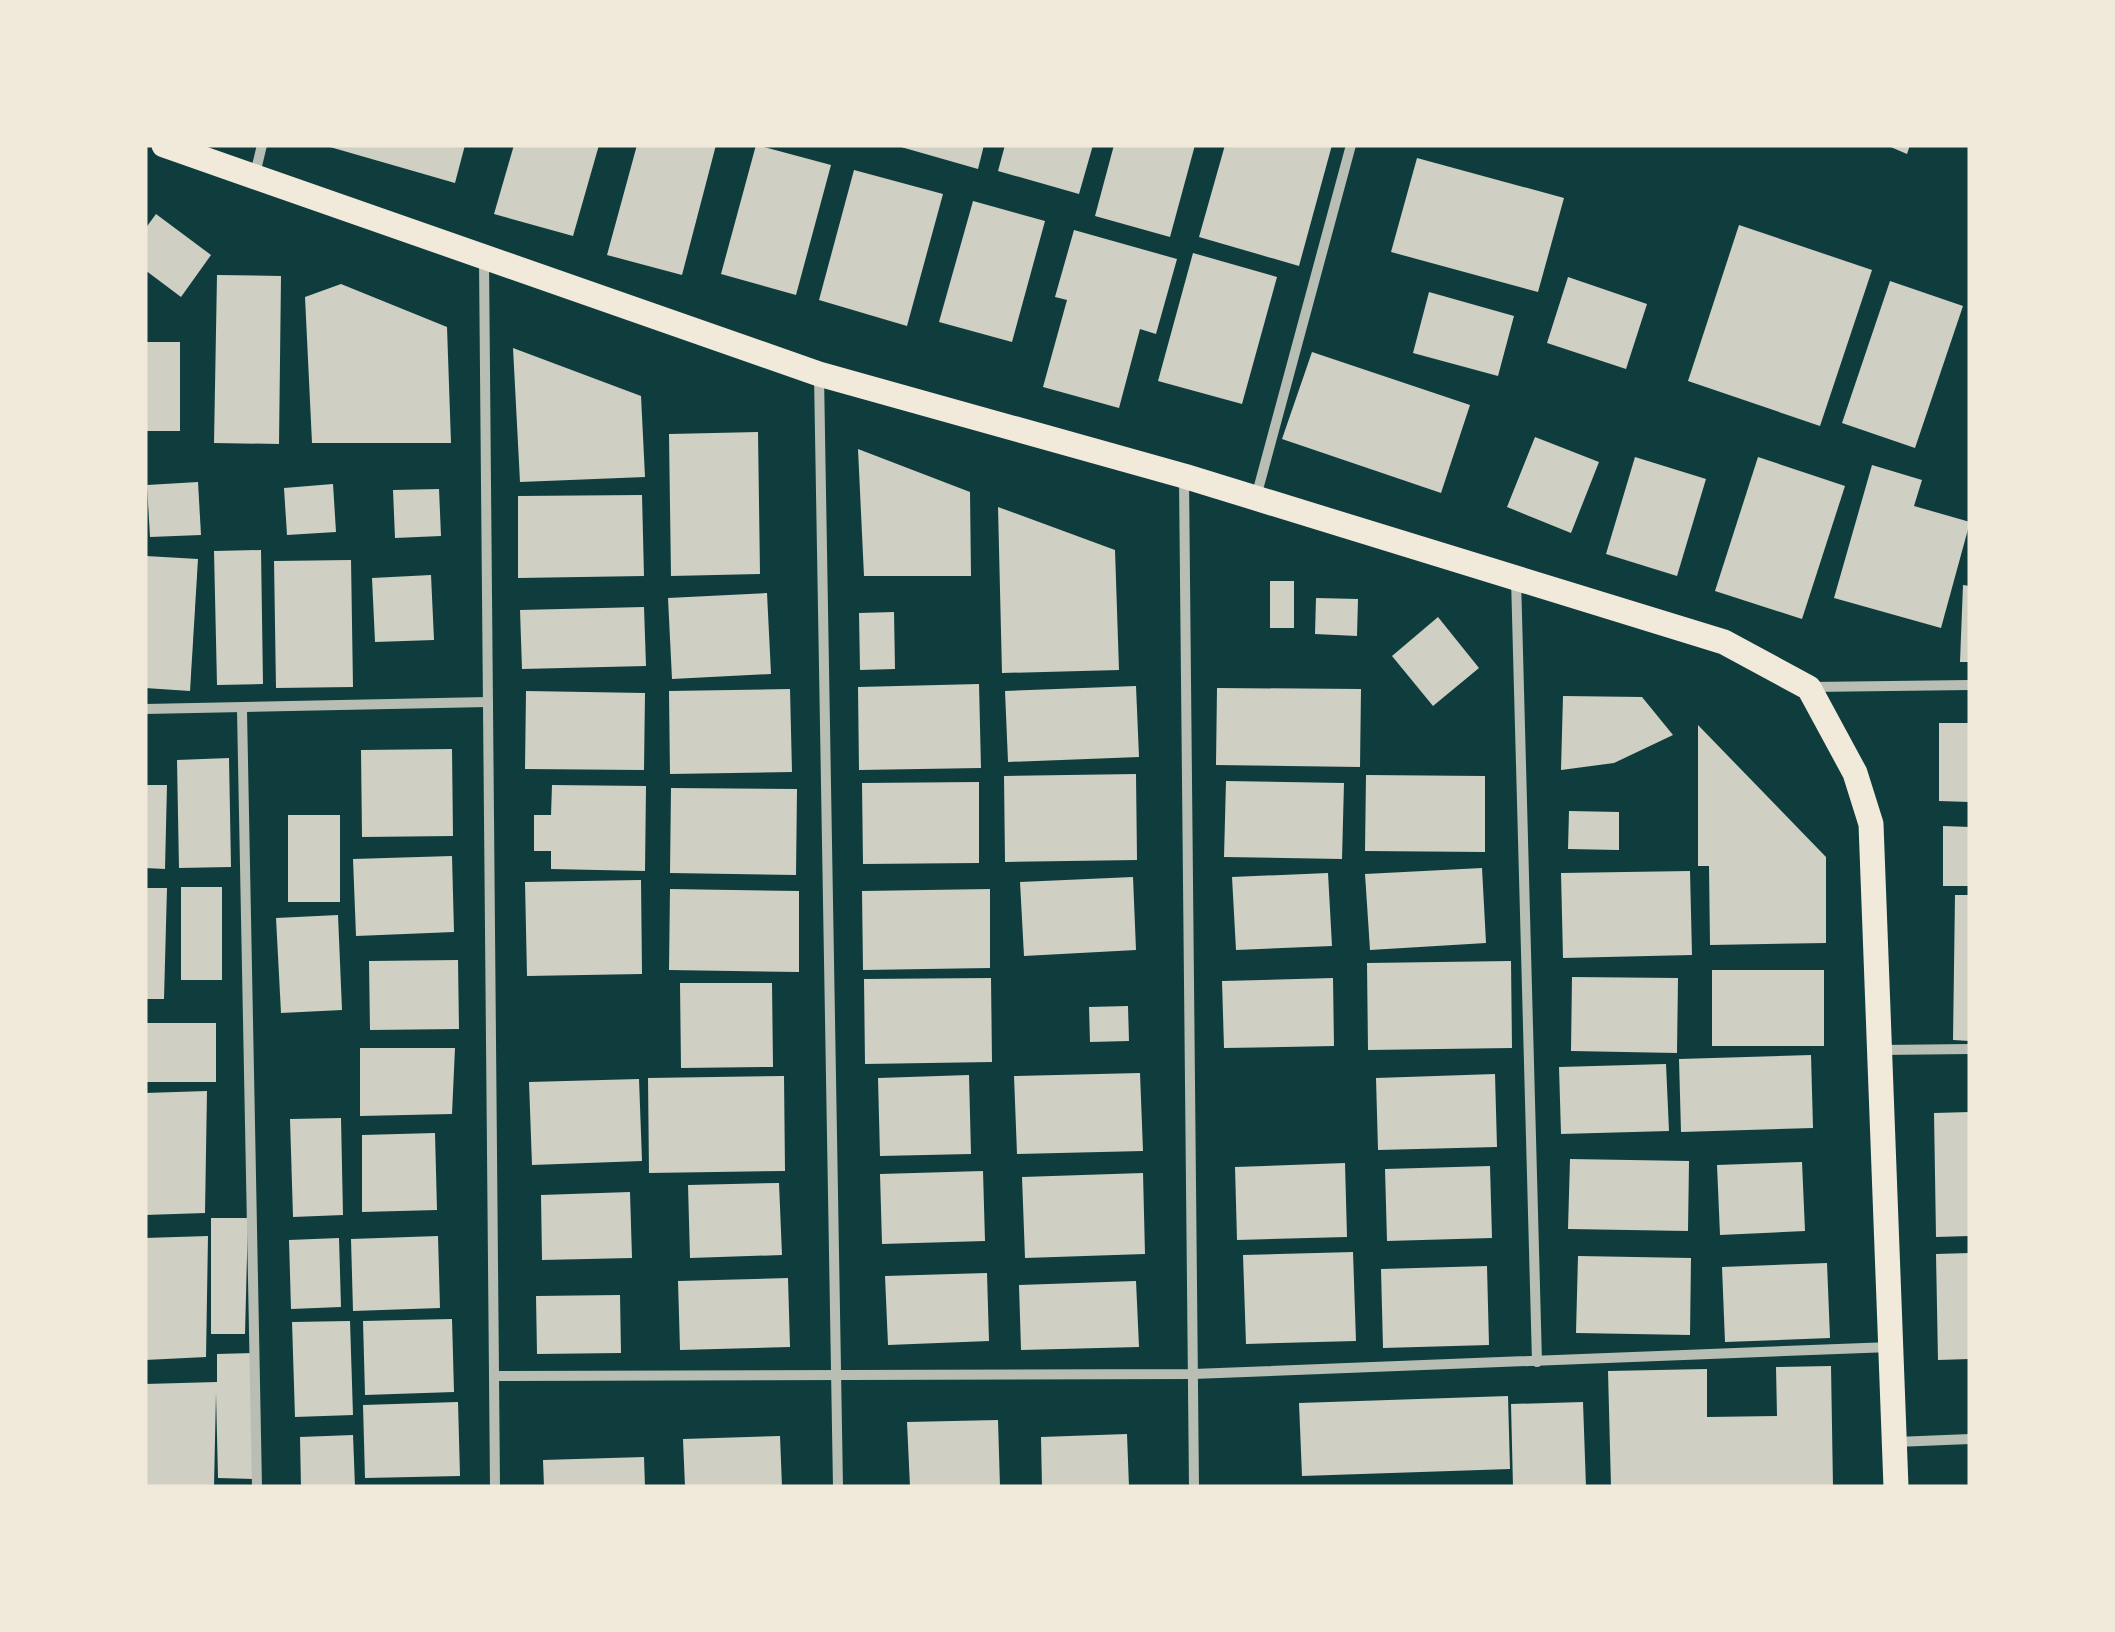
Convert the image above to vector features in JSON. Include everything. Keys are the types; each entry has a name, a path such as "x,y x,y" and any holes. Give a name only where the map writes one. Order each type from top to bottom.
{"main road":[{"path":"164,145 818,374 1184,476 1724,642 1809,688 1855,773 1871,824 1896,1487"}],"street":[{"path":"255,175 262,145"},
{"path":"1256,498 1352,145"},
{"path":"484,259 494,1487"},
{"path":"818,374 838,1487"},
{"path":"1184,476 1194,1487"},
{"path":"1516,577 1537,1362"},
{"path":"1809,688 1970,685"},
{"path":"145,709 488,702"},
{"path":"242,710 257,1487"},
{"path":"1879,1050 1970,1050"},
{"path":"494,1376 1193,1374 1890,1346"},
{"path":"1895,1442 1970,1439"}],"building":[{"path":"323,145 465,145 455,183"},
{"path":"514,145 599,145 573,236 494,214"},
{"path":"637,145 716,145 682,275 607,255"},
{"path":"756,145 831,165 796,295 721,274"},
{"path":"894,145 984,145 978,169"},
{"path":"1005,145 1093,145 1079,194 998,171"},
{"path":"1114,145 1195,145 1170,237 1095,216"},
{"path":"1225,145 1332,145 1299,266 1199,237"},
{"path":"1886,145 1910,145 1907,154"},
{"path":"1417,158 1564,198 1538,292 1391,252"},
{"path":"854,170 943,194 907,326 819,300"},
{"path":"973,201 1045,221 1012,342 939,322"},
{"path":"156,214 211,255 181,297 145,270 145,229"},
{"path":"1739,225 1872,270 1820,426 1688,381"},
{"path":"1074,230 1177,259 1156,334 1140,329 1119,408 1043,387 1067,300 1055,297"},
{"path":"1193,253 1277,277 1242,404 1158,381"},
{"path":"217,275 281,276 279,444 214,443"},
{"path":"1568,277 1647,304 1626,369 1547,343"},
{"path":"1890,281 1963,306 1915,448 1842,423"},
{"path":"341,284 447,327 451,443 312,443 305,297"},
{"path":"1429,292 1514,316 1498,376 1413,353"},
{"path":"145,342 180,342 180,431 145,431"},
{"path":"513,348 641,396 645,477 520,482"},
{"path":"1312,352 1470,405 1441,493 1282,439"},
{"path":"758,432 760,574 671,576 669,434"},
{"path":"1535,437 1599,462 1571,533 1507,507"},
{"path":"858,449 970,492 971,576 864,576"},
{"path":"1635,457 1706,479 1677,576 1606,554"},
{"path":"1758,457 1845,486 1802,619 1715,591"},
{"path":"1872,465 1922,480 1914,506 1970,522 1941,628 1834,598"},
{"path":"198,482 201,535 150,537 147,485"},
{"path":"333,484 336,532 287,535 284,488"},
{"path":"439,489 441,536 395,538 393,490"},
{"path":"642,495 644,576 518,578 518,496"},
{"path":"998,507 1115,550 1119,670 1002,673"},
{"path":"261,550 263,684 217,685 214,551"},
{"path":"146,556 198,559 190,691 145,688"},
{"path":"351,560 353,687 276,688 274,561"},
{"path":"431,575 434,640 375,642 372,578"},
{"path":"1270,581 1294,581 1294,628 1270,628"},
{"path":"1963,585 1970,586 1970,662 1960,662"},
{"path":"767,593 771,674 672,679 668,598"},
{"path":"1316,598 1358,599 1357,636 1315,634"},
{"path":"644,607 646,666 522,669 520,610"},
{"path":"894,612 895,669 860,670 859,613"},
{"path":"1438,617 1479,668 1433,706 1392,656"},
{"path":"979,684 981,768 859,770 858,687"},
{"path":"1136,686 1139,757 1008,762 1005,691"},
{"path":"1217,688 1361,689 1360,767 1216,765"},
{"path":"790,689 792,772 670,774 669,691"},
{"path":"526,691 645,693 644,770 525,769"},
{"path":"1563,696 1642,697 1673,735 1614,763 1561,770"},
{"path":"1939,723 1970,723 1970,802 1939,801"},
{"path":"1698,725 1826,857 1826,943 1710,945 1709,866 1698,866"},
{"path":"452,749 453,836 362,837 361,750"},
{"path":"229,758 231,867 179,868 177,760"},
{"path":"1136,774 1137,860 1005,862 1004,776"},
{"path":"1366,775 1485,776 1485,852 1365,851"},
{"path":"1226,781 1344,783 1342,859 1224,857"},
{"path":"979,782 979,863 863,864 862,783"},
{"path":"145,785 167,785 165,869 145,868"},
{"path":"552,785 646,786 645,871 551,869 551,851 534,851 534,815 551,815"},
{"path":"671,788 797,789 796,875 670,873"},
{"path":"1569,811 1619,812 1619,850 1568,849"},
{"path":"288,815 340,815 340,902 288,902"},
{"path":"1943,826 1970,827 1970,886 1943,886"},
{"path":"452,856 454,932 356,936 353,859"},
{"path":"1482,868 1486,943 1370,950 1365,874"},
{"path":"1690,871 1692,955 1563,958 1561,873"},
{"path":"1328,873 1332,946 1236,950 1232,877"},
{"path":"1133,877 1136,950 1024,956 1020,882"},
{"path":"641,880 642,974 527,976 525,882"},
{"path":"181,887 222,887 222,980 181,980"},
{"path":"145,888 167,888 164,999 145,999"},
{"path":"670,889 799,891 799,972 669,970"},
{"path":"990,889 990,968 863,970 862,891"},
{"path":"1955,895 1970,895 1970,1041 1953,1040"},
{"path":"338,915 342,1010 281,1013 276,918"},
{"path":"458,960 459,1029 370,1030 369,961"},
{"path":"1511,961 1512,1048 1368,1050 1367,963"},
{"path":"1712,970 1824,970 1824,1046 1712,1046"},
{"path":"1572,977 1678,978 1677,1053 1571,1051"},
{"path":"991,978 992,1062 865,1064 864,979"},
{"path":"1333,978 1334,1046 1224,1048 1222,981"},
{"path":"680,983 772,983 773,1067 681,1068"},
{"path":"1128,1006 1129,1041 1090,1042 1089,1007"},
{"path":"145,1023 216,1023 216,1082 145,1082"},
{"path":"360,1048 455,1048 452,1114 360,1116"},
{"path":"1811,1055 1813,1128 1681,1132 1679,1059"},
{"path":"1666,1064 1669,1131 1561,1134 1559,1067"},
{"path":"1140,1073 1143,1151 1017,1154 1014,1076"},
{"path":"1495,1074 1497,1147 1378,1150 1376,1078"},
{"path":"969,1075 971,1154 880,1156 878,1078"},
{"path":"784,1076 785,1171 649,1173 648,1078"},
{"path":"639,1079 642,1161 532,1165 529,1082"},
{"path":"207,1091 205,1213 145,1215 145,1093"},
{"path":"1970,1112 1970,1236 1936,1237 1934,1113"},
{"path":"341,1118 343,1215 293,1217 290,1119"},
{"path":"435,1133 437,1210 362,1212 362,1135"},
{"path":"1570,1159 1689,1161 1688,1231 1568,1229"},
{"path":"1802,1162 1805,1231 1720,1235 1717,1165"},
{"path":"1345,1163 1347,1237 1237,1240 1235,1167"},
{"path":"1490,1166 1492,1238 1387,1241 1385,1169"},
{"path":"983,1171 985,1241 882,1244 880,1174"},
{"path":"1143,1173 1145,1254 1025,1258 1022,1177"},
{"path":"779,1183 782,1255 690,1258 688,1185"},
{"path":"630,1192 632,1258 542,1260 541,1195"},
{"path":"211,1218 248,1218 245,1334 211,1334"},
{"path":"208,1236 206,1357 145,1360 145,1238"},
{"path":"438,1236 440,1308 353,1311 351,1239"},
{"path":"339,1238 341,1307 291,1309 289,1240"},
{"path":"1353,1252 1356,1341 1246,1344 1243,1255"},
{"path":"1970,1253 1970,1359 1938,1360 1936,1254"},
{"path":"1578,1256 1691,1258 1690,1335 1576,1333"},
{"path":"1827,1263 1830,1338 1725,1342 1722,1267"},
{"path":"1487,1266 1489,1345 1383,1348 1381,1269"},
{"path":"987,1273 989,1341 888,1345 885,1276"},
{"path":"788,1278 790,1347 680,1350 678,1281"},
{"path":"1136,1281 1139,1347 1021,1350 1019,1285"},
{"path":"620,1295 621,1353 537,1354 536,1296"},
{"path":"452,1319 454,1392 365,1395 363,1321"},
{"path":"350,1321 353,1415 295,1417 292,1322"},
{"path":"253,1353 254,1479 218,1478 216,1393 214,1487 145,1487 145,1384 217,1382 217,1354"},
{"path":"1831,1366 1833,1487 1611,1487 1608,1371 1707,1369 1707,1417 1777,1416 1776,1367"},
{"path":"1508,1396 1510,1469 1302,1476 1299,1403"},
{"path":"458,1402 460,1476 365,1478 363,1405"},
{"path":"1583,1402 1586,1487 1513,1487 1511,1404"},
{"path":"998,1420 1000,1487 910,1487 907,1422"},
{"path":"1127,1434 1129,1487 1042,1487 1041,1437"},
{"path":"353,1435 355,1487 301,1487 300,1437"},
{"path":"780,1436 782,1487 685,1487 683,1439"},
{"path":"644,1457 645,1487 544,1487 543,1460"}]}
